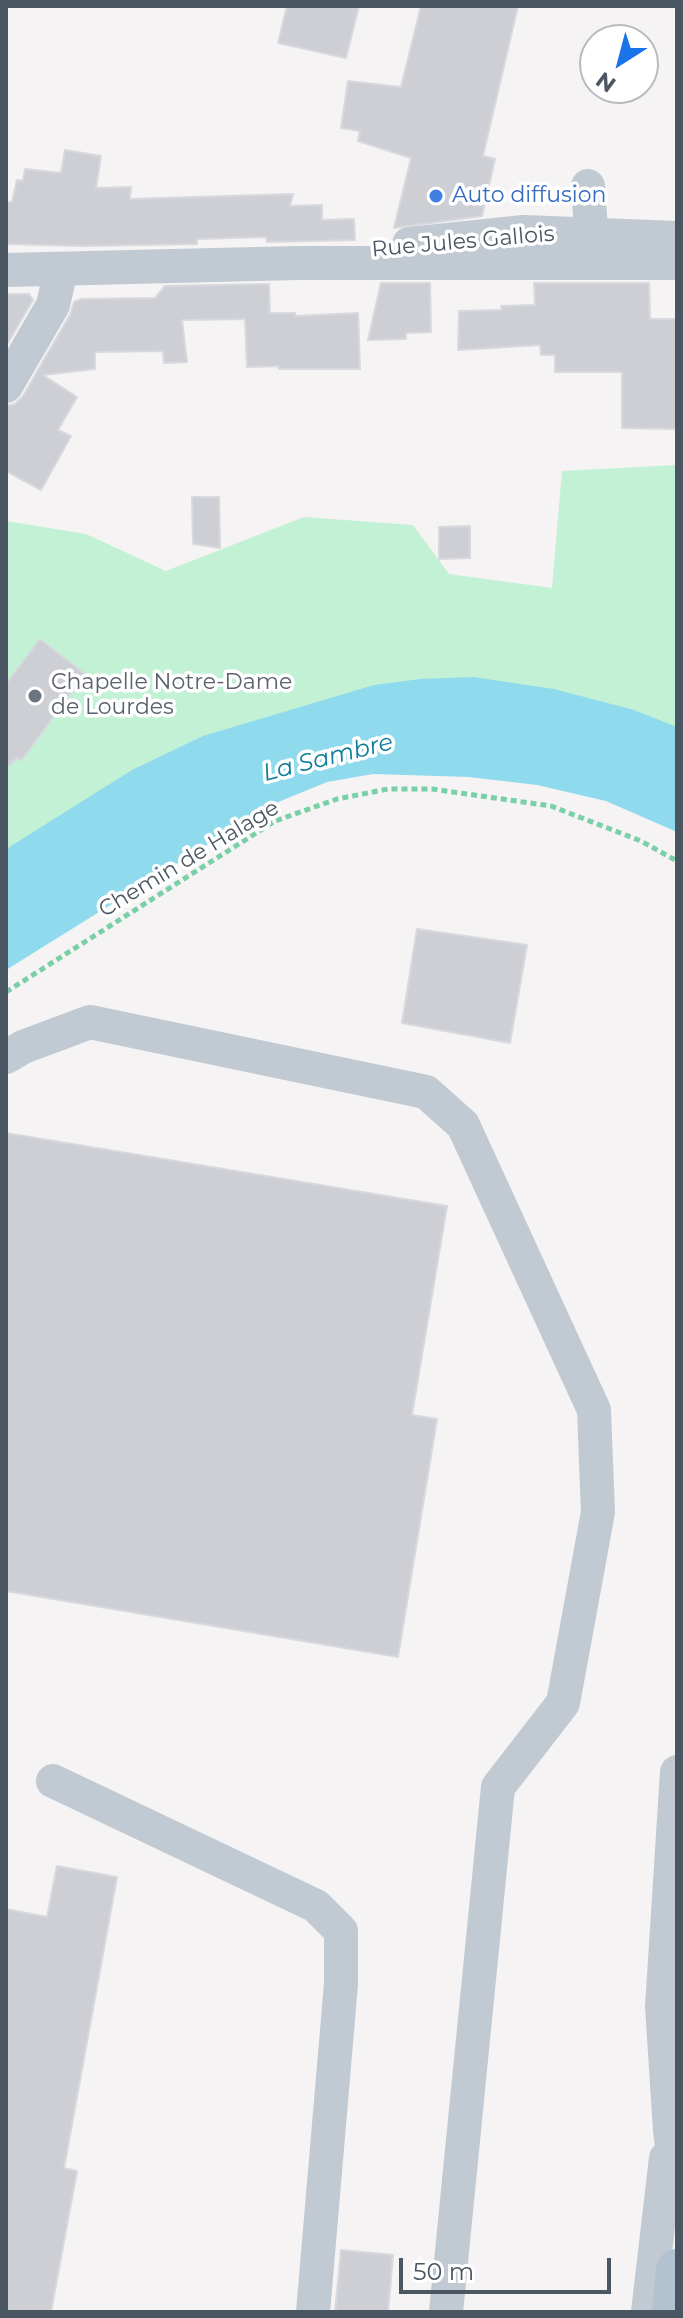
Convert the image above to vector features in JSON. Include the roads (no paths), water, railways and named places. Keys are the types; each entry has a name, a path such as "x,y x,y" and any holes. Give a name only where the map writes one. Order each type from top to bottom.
{"main road":[{"path":"673,2312 677,2270"}],"street":[{"path":"419,262 464,254 589,249 593,233 588,186"},
{"name":"Rue Jules Gallois","path":"298,263 437,240 524,232 677,238"},
{"name":"Rue Jules Gallois","path":"6,270 298,263 677,263"},
{"path":"6,386 53,305 61,269"},
{"path":"6,1057 23,1047 90,1022 426,1092 463,1125 594,1410 598,1512 563,1703 498,1787 446,2312"},
{"path":"677,1772 662,2007 677,2185"},
{"path":"53,1781 316,1906 341,1931 341,1984 313,2312"},
{"path":"648,2312 677,2095"}],"water":[{"name":"La Sambre","path":"473,677 554,689 634,710 677,727 677,832 606,801 537,785 469,777 373,774 327,782 271,805 6,970 6,850 132,770 203,736 374,685"}],"place":[{"name":"Auto diffusion","path":"436,196"},
{"name":"Chapelle Notre-Dame de Lourdes","path":"35,696"}]}
